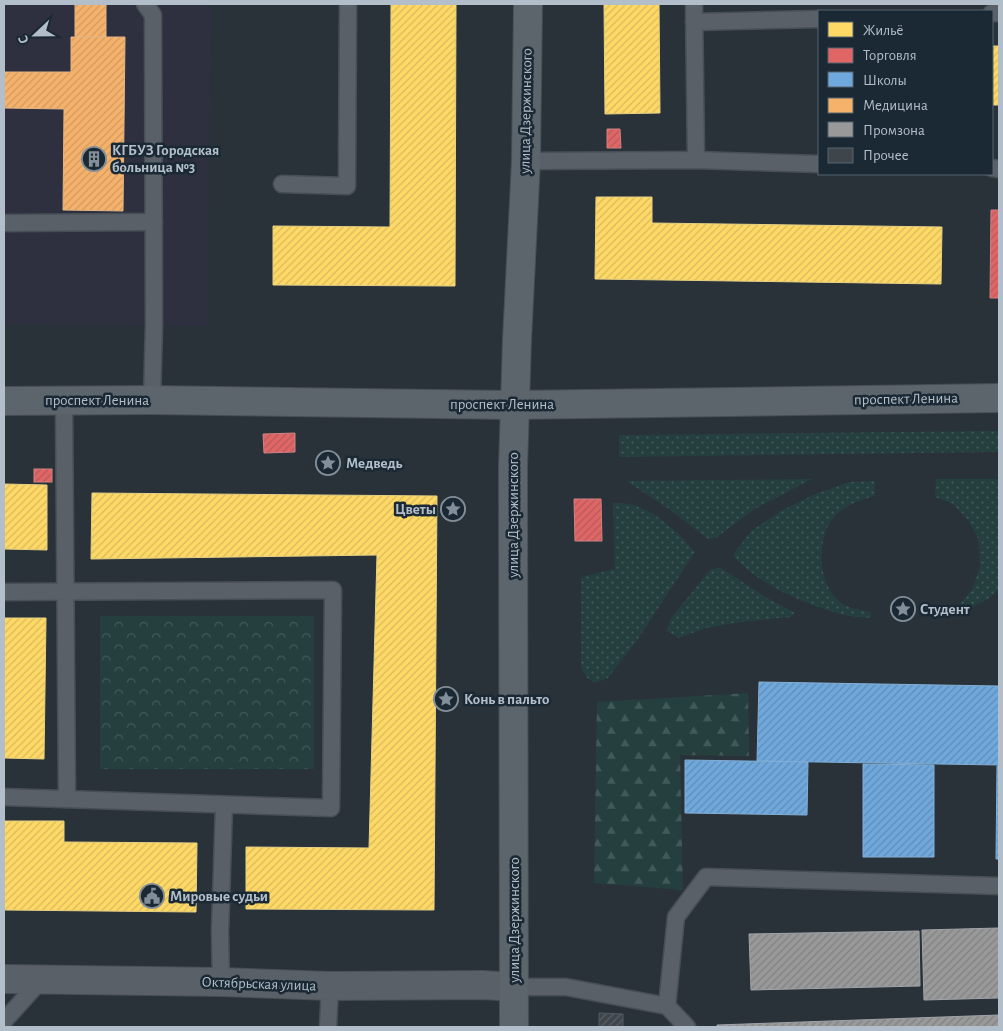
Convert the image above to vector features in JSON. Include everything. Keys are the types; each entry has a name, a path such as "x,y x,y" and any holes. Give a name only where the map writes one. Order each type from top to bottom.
{"main road":[{"name":"улица Дзержинского","path":"514,1027 514,405 526,161 528,4"},
{"name":"проспект Ленина","path":"4,401 152,400 514,405 999,398"}],"street":[{"name":"Октябрьская улица","path":"4,979 221,982 330,986 483,985 514,987"}],"lane":[{"path":"145,4 153,16 154,222 152,400"},
{"path":"282,184 347,186 348,4"},
{"path":"694,4 696,160"},
{"path":"694,22 818,19"},
{"path":"526,161 696,160 818,164"},
{"path":"4,223 154,222"},
{"path":"64,400 67,798"},
{"path":"4,592 333,590 330,808 224,806 67,798 4,797"},
{"path":"221,982 220,932 224,806"},
{"path":"667,1006 676,917 706,877 999,886"},
{"path":"4,1021 42,979"},
{"path":"328,1027 330,986"},
{"path":"514,987 566,987 667,1006 687,1027"}],"shaded area":[{"path":"4,4 211,4 208,326 4,324"}],"green space":[{"path":"999,431 999,452 619,457 619,435"},
{"path":"812,479 753,510 716,538 708,539 669,509 626,481"},
{"path":"936,479 999,479 999,589 988,599 956,615 936,617 957,607 972,590 980,566 978,538 968,520 953,504 935,497"},
{"path":"875,481 875,496 849,506 835,516 829,525 822,547 823,572 826,583 832,593 846,606 871,612 871,618 840,614 797,599 754,575 733,555 751,531 781,511 813,495 849,482"},
{"path":"613,503 627,504 648,511 666,523 695,552 638,639 608,678 595,683 587,678 581,668 581,577 615,569"},
{"path":"721,568 767,598 795,613 791,617 740,622 706,628 679,638 667,631 671,618 711,569"},
{"path":"100,616 314,616 314,769 100,769"},
{"path":"748,693 749,756 680,755 683,890 594,883 597,702"}],"building: Жильё":[{"path":"391,4 456,4 455,286 273,285 273,226 390,227"},
{"path":"604,4 659,4 660,113 605,114"},
{"path":"993,46 999,46 999,105 993,105"},
{"path":"596,197 652,197 652,223 942,227 941,284 595,279"},
{"path":"4,484 47,485 47,550 4,549"},
{"path":"92,493 437,496 434,910 246,909 246,847 369,848 377,555 91,559"},
{"path":"4,618 46,618 44,759 4,758"},
{"path":"4,821 64,821 64,842 197,843 196,912 4,910"}],"building: Торговля":[{"path":"607,129 620,129 621,148 607,148"},
{"path":"991,210 999,210 999,298 990,298"},
{"path":"295,433 295,452 264,453 263,434"},
{"path":"34,469 52,469 52,482 34,482"},
{"path":"574,499 601,499 602,541 575,541"}],"building: Школы":[{"path":"759,682 999,686 999,765 757,761"},
{"path":"685,760 808,762 807,815 685,813"},
{"path":"863,764 934,765 934,857 863,857"},
{"path":"997,766 999,766 999,859 996,859"}],"building: Медицина":[{"path":"75,4 106,4 106,37 75,38"},
{"name":"КГБУЗ Городская больница №3","path":"71,37 125,37 123,211 63,210 64,109 4,108 4,72 71,72"}],"building: Промзона":[{"path":"999,928 999,998 924,1000 922,930"},
{"path":"919,931 920,986 751,990 749,934"},
{"path":"999,1015 999,1027 717,1027 717,1025"}],"building: Прочее":[{"path":"599,1013 623,1014 623,1027 599,1027"}],"place":[{"name":"КГБУЗ Городская больница №3","path":"94,159"},
{"name":"Медведь","path":"328,463"},
{"name":"Цветы","path":"453,509"},
{"name":"Студент","path":"903,609"},
{"name":"Конь в пальто","path":"446,699"},
{"name":"Мировые судьи","path":"152,896"}]}
